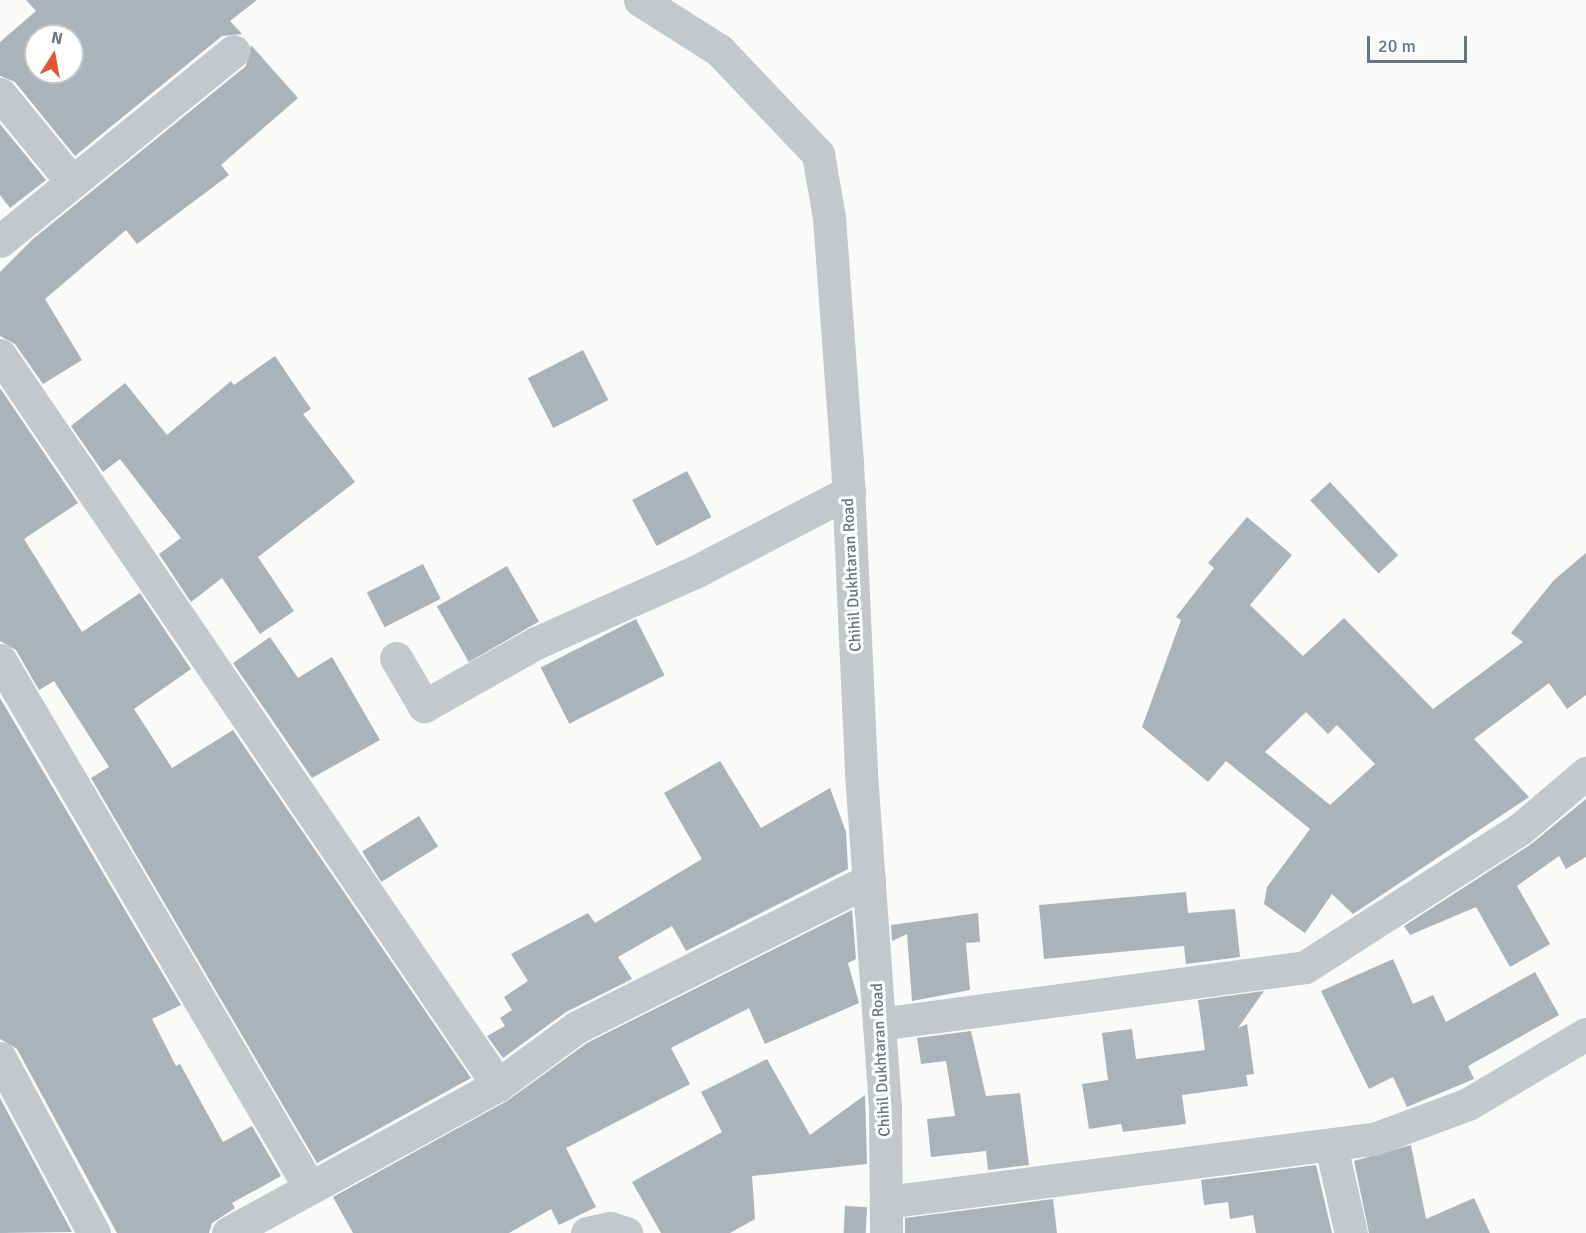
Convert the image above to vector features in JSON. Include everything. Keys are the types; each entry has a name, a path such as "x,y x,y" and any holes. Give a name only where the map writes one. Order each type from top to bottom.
{"street":[{"name":"Chihil Dukhtaran Road","path":"640,0 719,50 818,154 829,218 849,492 868,880 879,1024 886,1218"},
{"path":"0,240 234,51"},
{"path":"0,94 72,182"},
{"path":"0,355 498,1085"},
{"path":"396,658 424,706 536,643 695,572 849,492"},
{"path":"0,660 310,1188"},
{"path":"879,1024 1305,967 1520,829 1586,773"},
{"path":"228,1233 498,1085 577,1027 868,880"},
{"path":"886,1218 1331,1146 1425,1124 1586,1034"},
{"path":"0,1058 94,1233"},
{"path":"1331,1146 1351,1233"},
{"path":"587,1233 610,1228 626,1233"}],"building":[{"path":"26,0 257,0 230,21 242,34 222,36 75,156 15,82 0,76 0,42 36,11"},
{"path":"251,45 298,98 221,165 229,175 137,244 126,230 45,299 82,360 43,384 15,344 0,336 0,272 33,239 246,66"},
{"path":"0,124 46,180 10,208 0,195"},
{"path":"583,350 608,400 553,428 528,378"},
{"path":"275,356 311,409 303,414 355,482 258,557 294,611 260,634 222,578 191,602 159,554 181,538 120,459 103,472 71,426 125,383 167,435 231,381 234,385"},
{"path":"0,388 78,503 24,539 82,632 140,593 191,669 134,709 172,768 233,730 471,1078 317,1163 91,778 109,767 54,681 39,690 16,650 0,641"},
{"path":"687,471 711,517 657,546 632,500"},
{"path":"1330,482 1398,555 1378,574 1310,500"},
{"path":"1247,517 1292,555 1250,605 1303,656 1344,618 1433,709 1523,642 1511,633 1554,580 1586,553 1586,695 1567,709 1549,683 1474,739 1529,797 1353,914 1332,894 1305,933 1264,904 1267,887 1310,829 1226,761 1208,782 1142,727 1181,620 1176,617 1214,568 1208,563","holes":["1306,712 1328,734 1337,725 1375,764 1330,805 1265,752"]},
{"path":"423,564 441,599 385,627 367,593"},
{"path":"507,566 539,621 469,662 437,606"},
{"path":"636,619 665,675 569,724 541,668"},
{"path":"270,637 298,678 332,657 380,740 312,778 233,663"},
{"path":"0,698 181,1005 152,1019 176,1066 180,1064 223,1142 252,1126 281,1176 232,1203 235,1208 212,1223 209,1233 117,1233 17,1049 0,1039"},
{"path":"720,761 761,828 830,788 846,832 848,869 686,951 672,926 618,957 632,979 566,1012 503,1058 487,1036 505,1026 500,1018 512,1010 504,997 528,981 511,954 588,913 595,923 702,859 664,793"},
{"path":"1586,799 1586,857 1566,869 1559,856 1517,886 1550,944 1510,967 1476,907 1410,935 1404,926 1530,845"},
{"path":"419,816 438,847 381,882 362,852"},
{"path":"1186,892 1188,913 1235,909 1240,957 1186,964 1184,946 1044,959 1039,905"},
{"path":"852,910 856,959 848,963 859,1003 765,1044 749,1008 671,1048 690,1084 566,1148 596,1207 559,1225 551,1209 509,1233 353,1233 333,1197 507,1101 587,1043"},
{"path":"978,913 980,942 966,943 970,990 912,1001 907,934 892,941 891,925"},
{"path":"1393,959 1413,1004 1433,995 1446,1022 1535,972 1559,1015 1468,1066 1474,1079 1407,1107 1393,1077 1369,1089 1321,991"},
{"path":"1264,991 1238,1028 1247,1024 1254,1074 1246,1075 1248,1086 1182,1095 1186,1124 1123,1132 1121,1124 1089,1129 1082,1084 1108,1080 1102,1033 1132,1029 1136,1059 1205,1050 1198,1000"},
{"path":"971,1031 986,1096 1020,1093 1029,1165 988,1170 986,1151 931,1157 927,1119 955,1116 946,1061 921,1064 917,1038"},
{"path":"767,1059 810,1135 865,1095 867,1164 752,1176 755,1219 730,1233 661,1233 632,1182 722,1132 701,1092"},
{"path":"0,1098 72,1232 0,1233"},
{"path":"1411,1145 1426,1219 1474,1198 1490,1233 1369,1233 1354,1161"},
{"path":"1316,1165 1332,1233 1256,1233 1253,1215 1230,1219 1228,1202 1204,1205 1201,1180"},
{"path":"1053,1199 1057,1233 905,1233 905,1218"},
{"path":"845,1206 867,1207 866,1233 844,1233"}]}
